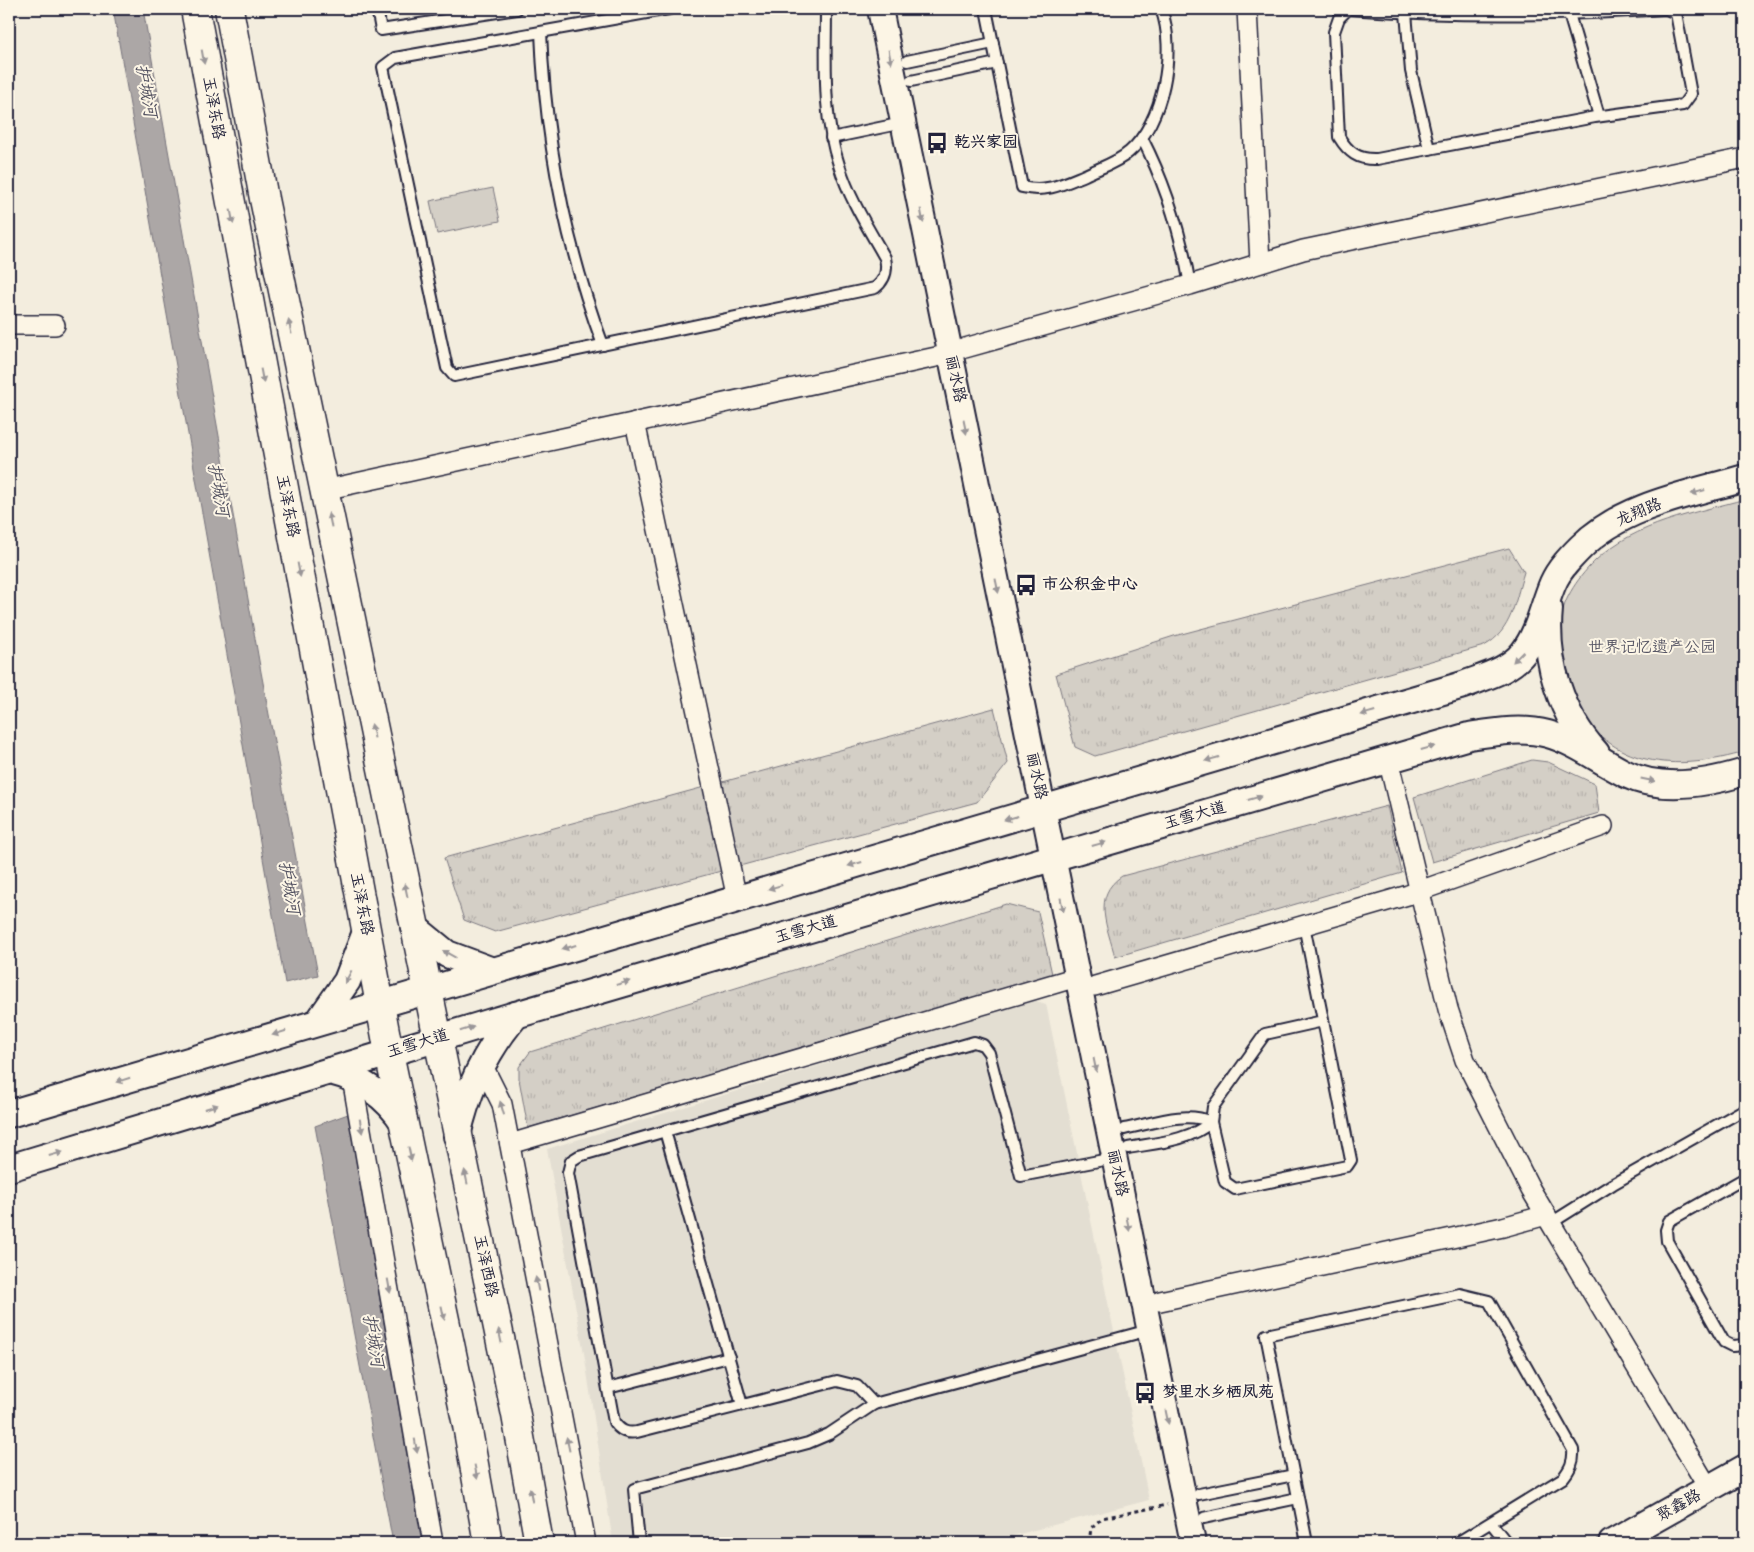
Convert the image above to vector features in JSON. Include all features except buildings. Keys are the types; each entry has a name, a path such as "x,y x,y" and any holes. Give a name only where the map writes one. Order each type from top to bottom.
{"main road":[{"name":"玉泽东路","path":"195,9 380,1003"},
{"name":"玉泽东路","path":"229,9 264,199 427,989"},
{"name":"龙翔路","path":"1554,582 1582,546 1619,520 1671,500 1745,478"},
{"path":"9,1114 490,970 1463,685 1504,669 1523,653 1536,630 1554,582"},
{"path":"1554,582 1548,620 1550,659 1555,678 1574,723 1590,747 1604,761 1628,775 1670,783 1711,781 1745,772"},
{"name":"玉雪大道","path":"9,1168 341,1074 389,1053 1469,736 1523,731 1560,738 1604,761"},
{"path":"414,927 447,954 490,970"},
{"path":"319,1021 347,981 366,932"},
{"name":"玉泽西路","path":"427,989 516,1415 539,1543"},
{"path":"380,1003 467,1425 488,1543"},
{"path":"458,1136 468,1094 482,1064 495,1041 516,1015"},
{"path":"341,1074 379,1094 388,1102 404,1123"},
{"name":"聚鑫路","path":"1612,1543 1745,1468"},
{"name":"聚鑫路","path":"1645,1543 1745,1487"}],"street":[{"name":"丽水路","path":"880,9 903,123 957,351 1086,982 1122,1145 1160,1301 1192,1498 1193,1543"},
{"name":"丽水路","path":"896,9 909,71 957,351"},
{"path":"1247,9 1260,263"},
{"path":"324,490 957,351 1303,250 1745,158"},
{"path":"9,325 55,324"},
{"path":"636,422 737,898"},
{"path":"1388,759 1448,1009 1465,1060 1548,1219 1709,1488"},
{"path":"510,1144 1086,982 1304,925 1420,890 1603,826"},
{"path":"482,1064 502,1104 586,1543"},
{"path":"341,1074 433,1543"},
{"name":"丽水路","path":"1122,1145 1149,1330 1192,1498 1204,1518 1209,1543"},
{"path":"1160,1301 1548,1219"}],"lane":[{"path":"377,9 381,30 517,9"},
{"path":"669,9 395,58 383,67 447,368 454,376 875,288 879,285 887,270 885,258 846,186 832,138 826,97 826,9"},
{"path":"986,9 1022,187 1041,190 1057,187 1118,160 1128,154 1142,138 1159,103 1166,69 1166,30 1161,9"},
{"path":"1348,9 1406,14 1519,12 1569,14 1666,9 1676,13 1691,94 1683,105 1599,116 1370,160 1352,153 1339,137 1334,32 1339,18 1348,9"},
{"path":"1406,14 1411,71 1429,149"},
{"path":"1569,14 1599,116"},
{"path":"541,32 546,116 560,200 578,274 603,345"},
{"path":"909,71 993,43"},
{"path":"909,71 997,63"},
{"path":"832,138 903,123"},
{"path":"1142,138 1165,188 1176,220 1190,284"},
{"path":"1304,925 1351,1160 1347,1166 1235,1189 1225,1182 1211,1122 1213,1107 1262,1037 1271,1031 1323,1021"},
{"path":"874,1404 857,1386 837,1381 628,1432 618,1428 614,1422 568,1173 569,1164 579,1156 974,1042 983,1045 989,1053 1021,1176 1122,1145 1183,1117 1196,1116 1211,1122"},
{"path":"1548,1219 1745,1109"},
{"path":"1122,1145 1186,1136 1199,1132 1211,1122"},
{"path":"665,1131 742,1405"},
{"path":"1745,1178 1669,1221 1666,1230 1667,1241 1724,1342 1732,1346 1745,1345"},
{"path":"1307,1543 1266,1335 1460,1294 1489,1301 1573,1450 1573,1456 1570,1468 1563,1478 1457,1543"},
{"path":"639,1543 634,1489 808,1443 828,1434 874,1404 1149,1330"},
{"path":"608,1388 729,1356"},
{"path":"1192,1498 1294,1475"},
{"path":"1204,1518 1298,1498"},
{"path":"1491,1523 1507,1543"}],"path":[{"path":"1089,1543 1091,1528 1102,1518 1192,1498"}],"shaded area":[{"path":"1033,1000 1046,1004 1149,1500 985,1543 613,1543 585,1359 547,1149"}],"green space":[{"path":"493,188 500,221 437,234 430,201"},
{"name":"世界记忆遗产公园","path":"1745,499 1745,752 1698,762 1675,763 1652,760 1631,754 1611,744 1593,729 1564,684 1561,624 1565,604 1573,588 1590,566 1612,547 1629,537 1666,521"},
{"path":"1509,548 1524,572 1507,624 1493,640 1484,646 1095,756 1075,747 1056,674 1174,636"},
{"path":"994,708 1008,763 977,802 495,932 464,920 444,858"},
{"path":"1532,760 1548,762 1595,784 1599,813 1432,862 1414,797"},
{"path":"1387,806 1402,873 1115,957 1106,924 1104,903 1107,893 1113,884 1122,876"},
{"path":"1006,904 1038,912 1052,974 528,1128 519,1079 519,1067 530,1052"}],"water":[{"name":"护城河","path":"113,9 143,9 261,672 318,975 285,983"},
{"name":"护城河","path":"348,1114 422,1543 393,1543 315,1126"}],"place":[{"name":"乾兴家园","path":"937,143"},
{"name":"市公积金中心","path":"1026,585"},
{"name":"梦里水乡栖凤苑","path":"1145,1393"}]}
